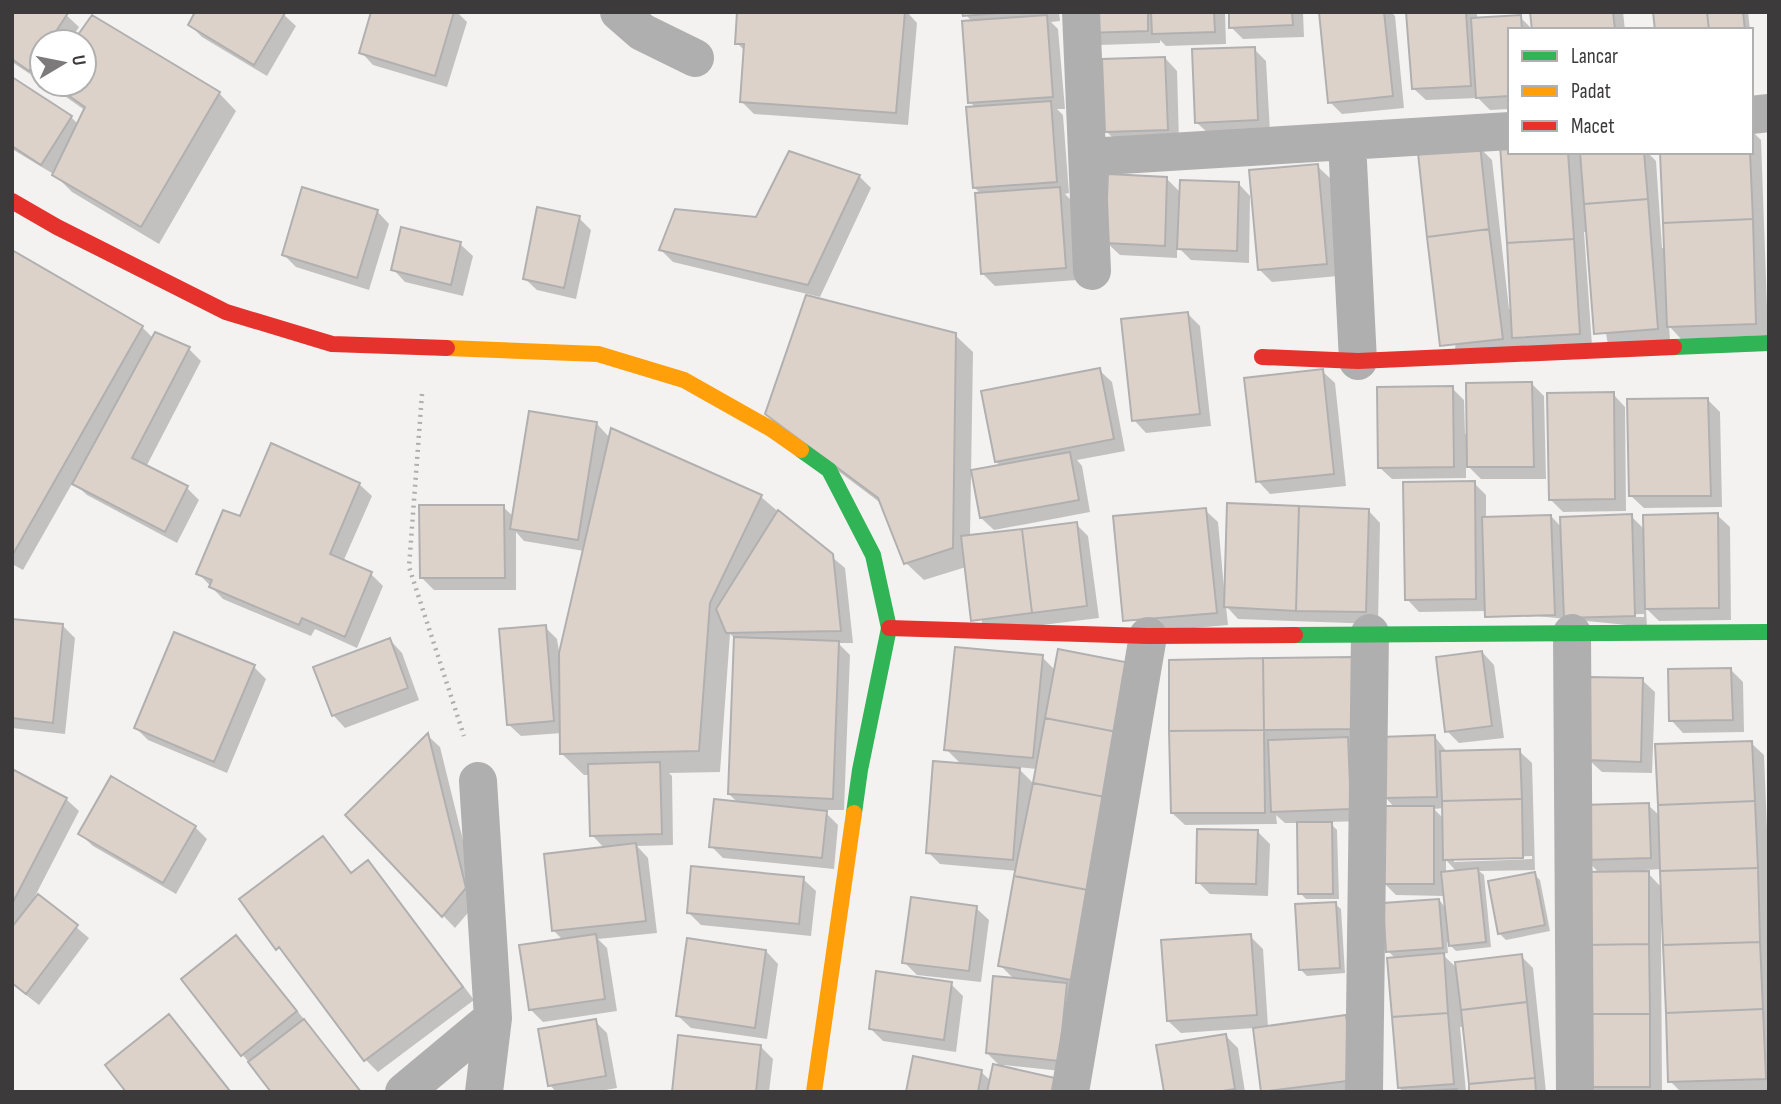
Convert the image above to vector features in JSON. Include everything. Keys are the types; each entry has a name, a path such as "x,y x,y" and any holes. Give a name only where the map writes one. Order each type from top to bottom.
{"street":[{"path":"619,12 642,32 695,58"},
{"path":"1081,12 1092,271"},
{"path":"1088,158 1508,131"},
{"path":"1347,142 1358,361"},
{"path":"12,201 57,227 226,312 332,344 598,354 684,380 771,429 829,470 873,555 889,628 860,770 814,1092"},
{"path":"1262,357 1358,361 1769,343"},
{"path":"889,628 1148,636 1769,632"},
{"path":"1364,1092 1370,633"},
{"path":"1572,633 1575,1092"},
{"path":"1070,1092 1148,636"},
{"path":"478,781 493,1018 484,1092"},
{"path":"404,1092 493,1018"}],"path":[{"path":"425,347 409,567 478,781"}],"building":[{"path":"12,12 68,13 58,28 28,28 28,70 12,59"},
{"path":"195,12 285,13 254,65 188,25"},
{"path":"371,12 454,12 435,76 359,53"},
{"path":"737,12 905,12 896,113 740,102 744,44 735,44"},
{"path":"962,12 1013,12 963,16"},
{"path":"1085,12 1148,12 1148,31 1085,33"},
{"path":"1151,12 1214,12 1215,32 1152,34"},
{"path":"1229,12 1292,12 1293,25 1229,28"},
{"path":"1319,12 1384,12 1393,96 1328,103"},
{"path":"1406,12 1466,12 1471,86 1412,89"},
{"path":"1530,12 1613,12 1615,28 1532,28"},
{"path":"1653,12 1707,12 1709,28 1655,28"},
{"path":"1707,12 1743,12 1745,28 1709,28"},
{"path":"92,15 220,92 141,227 52,175 85,107 72,98 98,98 98,28 83,28"},
{"path":"1047,15 1053,97 968,103 962,21"},
{"path":"1521,15 1522,28 1508,28 1508,96 1476,98 1471,18"},
{"path":"1255,47 1258,120 1195,123 1192,49"},
{"path":"1165,57 1168,130 1105,132 1102,59"},
{"path":"12,77 28,87 28,98 44,98 72,116 41,165 12,146"},
{"path":"1051,101 1057,182 973,188 966,107"},
{"path":"1480,145 1489,229 1427,237 1418,153"},
{"path":"1500,145 1508,145 1508,154 1568,154 1574,239 1507,243"},
{"path":"789,151 860,175 808,285 659,250 675,209 756,217"},
{"path":"1580,154 1644,154 1648,199 1584,204"},
{"path":"1660,154 1750,154 1753,219 1663,223"},
{"path":"1318,164 1327,264 1258,270 1249,170"},
{"path":"1108,174 1167,177 1165,246 1105,243"},
{"path":"1180,180 1239,182 1237,251 1177,249"},
{"path":"302,187 378,210 357,278 282,255"},
{"path":"1060,187 1066,268 981,274 975,193"},
{"path":"1648,199 1658,329 1594,334 1584,204"},
{"path":"537,207 580,216 564,288 523,279"},
{"path":"1753,219 1756,324 1667,327 1663,223"},
{"path":"401,227 461,242 451,285 391,270"},
{"path":"1489,229 1503,339 1440,346 1427,237"},
{"path":"1574,239 1580,334 1512,338 1507,243"},
{"path":"12,250 143,326 12,556"},
{"path":"806,295 956,333 953,548 904,564 878,498 765,414"},
{"path":"1188,312 1200,414 1132,421 1121,319"},
{"path":"155,332 190,347 132,458 188,486 165,532 72,484"},
{"path":"1100,368 1114,439 995,462 981,391"},
{"path":"1323,369 1334,474 1256,482 1244,378"},
{"path":"1532,382 1534,467 1467,467 1466,383"},
{"path":"1453,386 1454,467 1378,468 1377,387"},
{"path":"1614,392 1615,499 1549,500 1547,393"},
{"path":"1708,398 1711,496 1629,496 1627,399"},
{"path":"529,411 597,422 578,540 510,529"},
{"path":"611,428 762,495 710,603 699,751 560,754 559,653"},
{"path":"271,443 360,483 330,554 372,572 345,637 302,618 299,625 209,587 212,580 196,574 223,510 240,516"},
{"path":"1070,452 1079,500 980,518 971,470"},
{"path":"1475,481 1476,599 1405,600 1403,482"},
{"path":"1227,503 1299,506 1296,611 1224,607"},
{"path":"419,505 504,505 505,578 420,578"},
{"path":"1299,506 1369,509 1366,612 1296,611"},
{"path":"1206,508 1217,613 1123,621 1113,516"},
{"path":"778,510 833,554 841,631 726,633 716,609"},
{"path":"1718,513 1719,608 1645,609 1643,515"},
{"path":"1632,514 1635,616 1564,618 1560,517"},
{"path":"1551,515 1555,615 1485,617 1482,517"},
{"path":"1077,522 1087,606 1032,613 1022,529"},
{"path":"1022,529 1032,613 971,621 961,536"},
{"path":"12,619 63,624 53,723 12,718"},
{"path":"546,625 554,721 507,725 499,629"},
{"path":"174,632 255,665 214,762 134,728"},
{"path":"734,637 839,641 833,799 728,794"},
{"path":"390,638 408,688 332,716 313,667"},
{"path":"955,647 1043,655 1033,758 944,750"},
{"path":"1058,649 1130,663 1117,732 1045,718"},
{"path":"1482,651 1492,726 1445,732 1436,657"},
{"path":"1353,657 1353,729 1264,730 1263,658"},
{"path":"1263,658 1264,730 1169,731 1169,660"},
{"path":"1731,668 1733,720 1669,721 1668,669"},
{"path":"1589,677 1643,678 1641,762 1587,760"},
{"path":"1045,718 1117,732 1105,797 1033,783"},
{"path":"1264,730 1265,813 1171,813 1169,731"},
{"path":"428,733 466,888 442,917 345,815"},
{"path":"1435,735 1437,797 1383,798 1381,737"},
{"path":"1348,737 1351,809 1271,812 1268,740"},
{"path":"1752,741 1755,801 1658,805 1655,744"},
{"path":"1520,749 1522,799 1442,801 1440,751"},
{"path":"933,761 1020,768 1013,860 926,853"},
{"path":"660,762 662,834 590,836 588,764"},
{"path":"12,769 67,798 12,904"},
{"path":"111,776 196,826 163,883 78,834"},
{"path":"1033,783 1105,797 1088,890 1014,876"},
{"path":"714,799 827,811 822,858 709,847"},
{"path":"1522,799 1523,858 1443,860 1442,801"},
{"path":"1755,801 1758,868 1660,871 1658,805"},
{"path":"1649,803 1651,858 1584,860 1582,805"},
{"path":"1382,806 1434,806 1434,884 1382,884"},
{"path":"1297,822 1332,822 1333,894 1298,894"},
{"path":"1197,829 1258,830 1256,884 1196,883"},
{"path":"323,836 351,873 368,860 463,987 364,1061 279,947 276,950 239,899"},
{"path":"636,843 646,921 552,931 544,854"},
{"path":"691,866 804,877 799,924 687,913"},
{"path":"1478,868 1486,942 1449,946 1441,872"},
{"path":"1758,868 1760,942 1663,945 1660,871"},
{"path":"1649,871 1649,944 1586,945 1585,872"},
{"path":"1535,872 1545,925 1498,934 1488,881"},
{"path":"1014,876 1088,890 1071,980 998,966"},
{"path":"38,894 78,925 26,994 12,983 12,927"},
{"path":"911,897 977,906 969,971 902,963"},
{"path":"1439,899 1443,948 1386,952 1383,903"},
{"path":"1336,902 1340,968 1299,970 1295,904"},
{"path":"596,934 605,999 529,1010 519,945"},
{"path":"1251,934 1257,1015 1167,1021 1161,940"},
{"path":"236,935 297,1011 241,1056 181,979"},
{"path":"687,938 766,950 755,1028 676,1016"},
{"path":"1760,942 1763,1009 1666,1013 1663,945"},
{"path":"1649,944 1650,1014 1586,1014 1586,945"},
{"path":"1444,953 1448,1013 1392,1017 1387,958"},
{"path":"1522,954 1527,1002 1461,1010 1455,962"},
{"path":"876,971 952,982 944,1040 869,1029"},
{"path":"993,976 1067,983 1059,1061 986,1053"},
{"path":"1527,1002 1535,1078 1469,1084 1461,1010"},
{"path":"1763,1009 1766,1079 1668,1082 1666,1013"},
{"path":"1448,1013 1454,1084 1398,1088 1392,1017"},
{"path":"169,1014 229,1090 227,1092 126,1092 105,1065"},
{"path":"1586,1014 1650,1014 1650,1087 1587,1087"},
{"path":"1346,1015 1355,1080 1261,1092 1253,1028"},
{"path":"304,1019 361,1092 271,1092 248,1062"},
{"path":"596,1019 606,1076 548,1086 538,1029"},
{"path":"1226,1034 1235,1089 1216,1092 1164,1092 1156,1045"},
{"path":"678,1035 761,1045 756,1092 672,1092"},
{"path":"913,1056 982,1070 978,1092 906,1092"},
{"path":"993,1064 1055,1078 1052,1092 987,1092"},
{"path":"1535,1078 1536,1092 1469,1092 1469,1084"},
{"path":"1457,1089 1457,1092 1403,1092"}],"traffic: fast":[{"path":"1674,347 1769,343"},
{"path":"801,450 829,470 873,555 889,628 854,813"},
{"path":"1295,635 1769,632"}],"traffic: slow":[{"path":"447,348 598,354 684,380 771,429 801,450"},
{"path":"814,1092 854,813"}],"traffic: jam":[{"path":"12,201 57,227 226,312 332,344 447,348"},
{"path":"1262,357 1358,361 1674,347"},
{"path":"889,628 1148,636 1295,635"}]}
